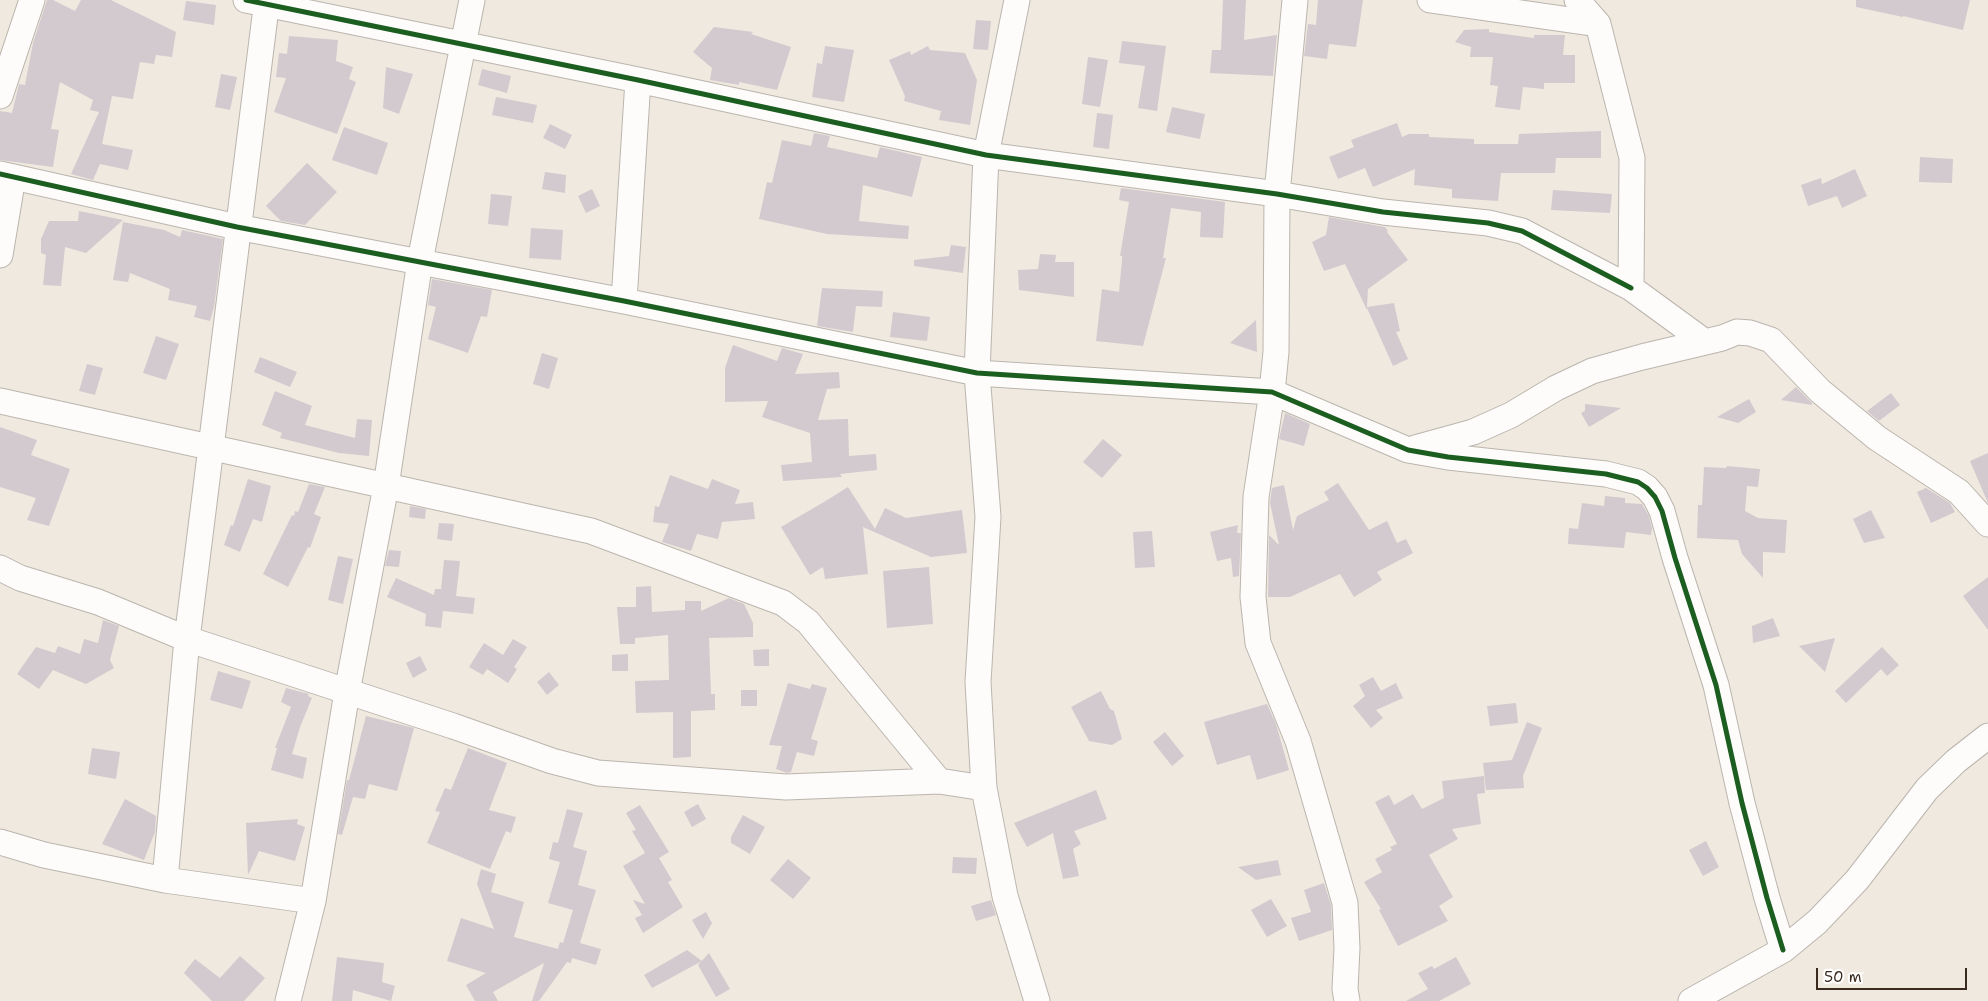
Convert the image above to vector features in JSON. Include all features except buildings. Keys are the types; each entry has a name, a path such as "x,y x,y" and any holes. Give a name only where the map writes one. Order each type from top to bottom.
{"street":[{"path":"0,96 32,0"},
{"path":"288,1001 313,901 347,692 386,486 420,261 472,0"},
{"path":"1017,0 986,155 977,373 988,517 978,682 984,788 1005,896 1037,1001"},
{"path":"1295,0 1277,194 1276,352 1272,392 1256,497 1253,597 1258,643 1298,741 1345,903 1348,948 1345,989 1347,1001"},
{"path":"1430,0 1598,24"},
{"path":"1577,0 1598,24 1632,158 1631,288"},
{"path":"165,880 187,639 237,227 260,1 986,155 1277,194 1383,212 1488,223 1522,231 1631,288 1705,342"},
{"path":"624,301 638,80"},
{"path":"0,255 6,176 237,227 624,301 977,373 1272,392 1408,450 1448,457 1606,474 1638,482 1655,497 1662,510 1675,558 1716,685 1742,803 1783,950"},
{"path":"1408,450 1473,432 1511,414 1556,388 1592,372 1737,332 1761,336 1771,340 1820,391 1877,438 1959,492 1988,524"},
{"path":"0,401 591,531 784,603 808,622 939,781"},
{"path":"0,568 20,578 98,602 187,639 453,726 552,761 598,772 786,788 939,781 984,788"},
{"path":"1690,1001 1783,950 1836,904 1857,880 1927,789 1956,761 1988,736"},
{"path":"0,842 44,855 165,880 313,901"}],"cycle path":[{"path":"246,0 638,80 986,155 1277,194 1383,212 1488,223 1522,231 1631,288"},
{"path":"0,174 237,227 624,301 977,373 1272,392 1408,450 1448,457 1606,474 1638,482 1655,497 1662,511 1675,558 1716,685 1742,803 1783,950"}]}
